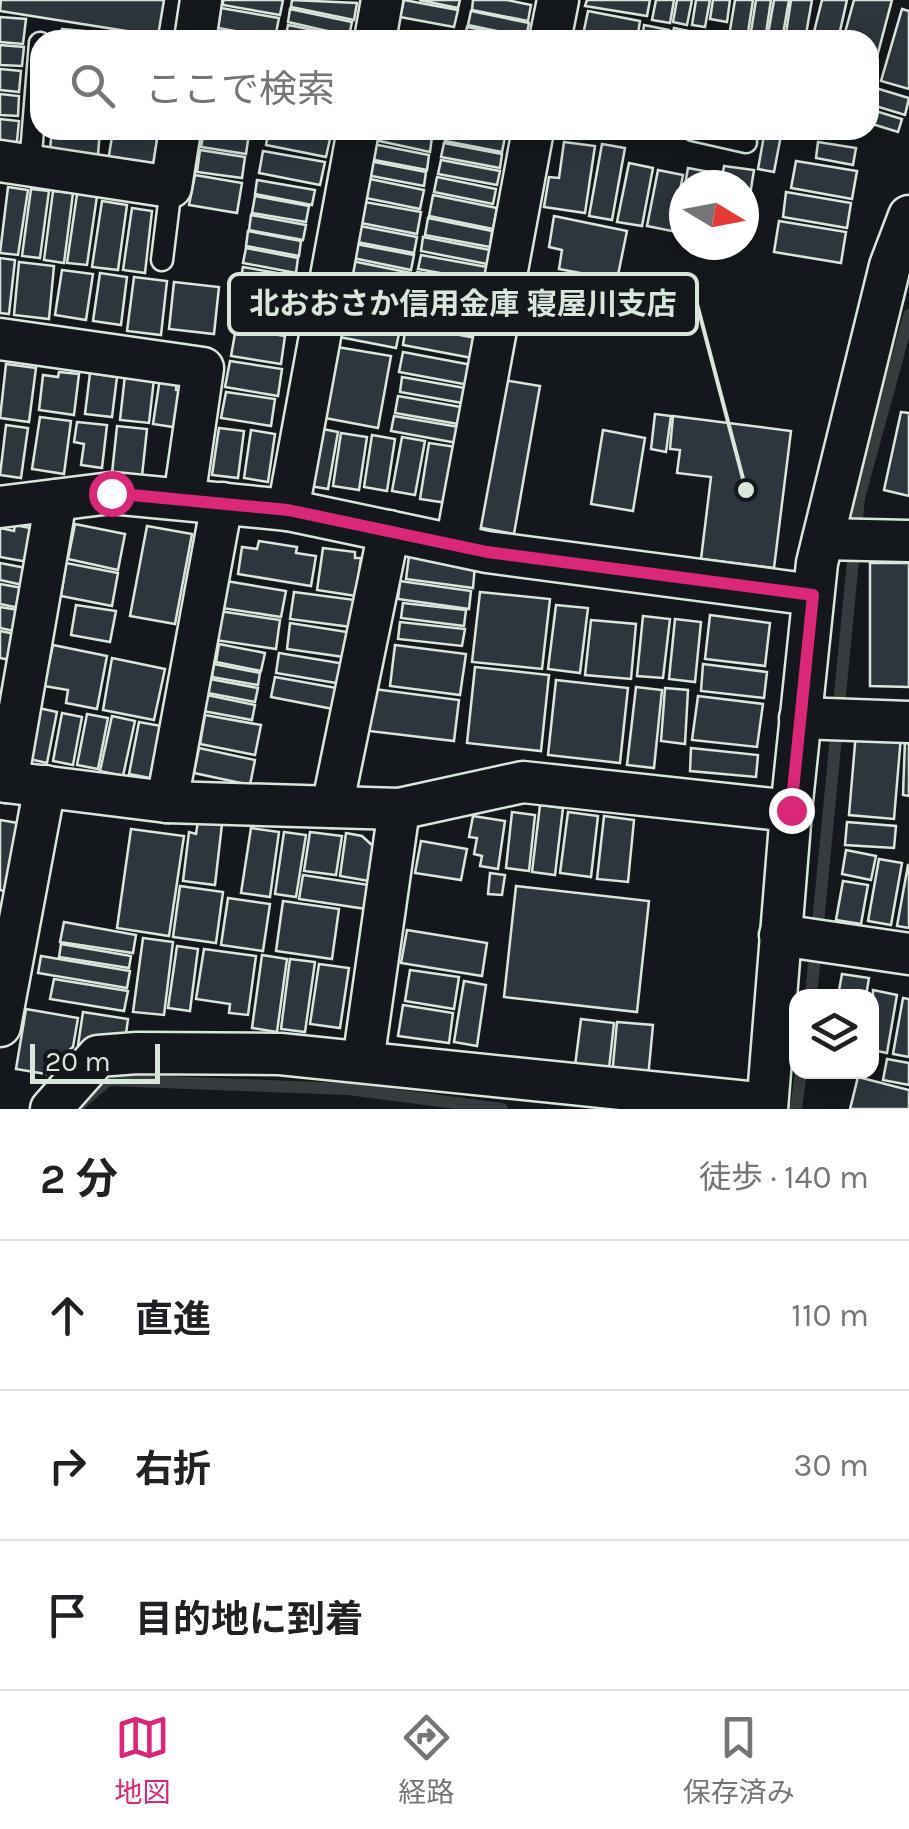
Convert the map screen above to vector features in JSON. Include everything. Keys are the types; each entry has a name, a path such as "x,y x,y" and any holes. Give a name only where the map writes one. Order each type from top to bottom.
{"street":[{"path":"196,30 201,0"},
{"path":"377,30 382,0"},
{"path":"552,30 558,0"},
{"path":"15,163 172,187 179,140"},
{"path":"288,510 356,140"},
{"path":"456,545 531,140"},
{"path":"50,1109 98,1056 137,1053 280,1054 767,1107 805,938 791,810 826,719 813,595 844,539 890,266 909,216"},
{"path":"0,339 203,368 203,501 166,802"},
{"path":"0,507 111,493 288,510 456,545 813,595"},
{"path":"2,1003 17,783 56,500"},
{"path":"332,807 389,531"},
{"path":"844,539 909,541"},
{"path":"826,719 909,722"},
{"path":"17,783 166,802 399,809 523,782 791,810"},
{"path":"363,1062 399,809"},
{"path":"805,938 909,954"}],"lane":[{"path":"15,163 30,88"},
{"path":"737,140 746,142"},
{"path":"162,260 172,187"}],"building":[{"path":"1,0 164,0 159,30 120,30 0,11"},
{"path":"223,0 283,0 280,15 223,5"},
{"path":"292,0 357,3 354,20 291,7"},
{"path":"404,0 458,10 454,27 400,17"},
{"path":"419,0 460,0 458,8"},
{"path":"473,0 531,5 528,21 472,10"},
{"path":"587,0 650,0 647,16 585,6"},
{"path":"656,0 674,0 670,23 652,20"},
{"path":"677,0 692,0 687,25 673,22"},
{"path":"696,0 710,0 705,27 692,25"},
{"path":"713,0 730,0 727,22 710,19"},
{"path":"735,0 753,0 748,30 730,30"},
{"path":"756,0 771,0 766,30 751,30"},
{"path":"774,0 789,0 784,30 769,30"},
{"path":"791,0 812,0 807,30 786,30"},
{"path":"822,0 847,0 840,30 814,30"},
{"path":"854,0 892,0 879,49 879,30 846,30"},
{"path":"221,8 279,18 277,30 218,28"},
{"path":"290,9 352,22 350,30 323,30 288,22"},
{"path":"902,9 909,11 909,89 881,81"},
{"path":"471,11 529,23 528,30 468,25"},
{"path":"588,11 640,21 639,30 584,30"},
{"path":"0,17 26,19 23,44 0,42"},
{"path":"288,25 313,30 287,30"},
{"path":"644,25 669,30 643,30"},
{"path":"0,45 24,47 22,66 0,65"},
{"path":"0,69 21,71 19,92 0,90"},
{"path":"879,89 909,98 905,115 879,107"},
{"path":"0,94 19,96 18,116 0,115"},
{"path":"879,112 902,119 898,132 879,126"},
{"path":"0,119 19,121 17,141 8,149 0,148"},
{"path":"51,140 99,140 97,166 56,162 57,149 50,149"},
{"path":"111,140 157,140 152,175 107,168"},
{"path":"202,140 248,140 246,154 201,147"},
{"path":"267,140 330,140 326,157 266,145"},
{"path":"375,140 432,140 430,152"},
{"path":"445,140 504,140 502,152"},
{"path":"763,140 780,140 774,172 758,169"},
{"path":"564,142 595,146 585,213 544,207 549,177 559,178"},
{"path":"818,142 856,148 853,165 816,158"},
{"path":"368,143 429,155 427,170 364,158"},
{"path":"444,143 502,154 500,168 441,157"},
{"path":"602,144 625,148 612,220 589,216"},
{"path":"200,150 245,157 242,178 197,172"},
{"path":"263,151 325,162 320,185 259,173"},
{"path":"364,160 426,172 424,186 361,174"},
{"path":"441,160 500,171 497,185 438,174"},
{"path":"796,161 857,171 852,199 791,188"},
{"path":"629,163 653,168 642,226 617,222"},
{"path":"658,170 669,172 669,230 647,226"},
{"path":"195,175 242,183 237,213 189,205"},
{"path":"437,177 496,189 493,204 434,192"},
{"path":"370,179 424,190 420,209 366,198"},
{"path":"257,180 315,190 312,205 255,194"},
{"path":"8,187 28,190 18,255 0,253"},
{"path":"31,189 49,191 40,258 22,256"},
{"path":"53,191 73,193 64,263 44,260"},
{"path":"786,192 851,203 847,228 783,217"},
{"path":"77,194 97,196 87,265 67,263"},
{"path":"433,195 497,208 493,229 429,216"},
{"path":"255,196 309,206 306,222 252,213"},
{"path":"102,201 127,205 118,270 92,267"},
{"path":"365,202 421,212 417,234 361,223"},
{"path":"132,208 152,211 145,273 123,270"},
{"path":"251,215 306,225 303,240 249,230"},
{"path":"554,216 627,231 617,280 559,269 562,250 549,247"},
{"path":"428,218 492,231 490,247 425,235"},
{"path":"779,221 846,232 841,263 774,252"},
{"path":"360,226 417,237 414,253 357,242"},
{"path":"248,231 301,241 299,256 246,246"},
{"path":"423,237 490,250 487,264 421,251"},
{"path":"356,244 414,255 411,270 353,258"},
{"path":"246,248 298,258 296,273 243,263"},
{"path":"421,255 487,267 484,281 418,269"},
{"path":"0,258 15,260 9,314 0,313"},
{"path":"352,261 411,273 407,286 349,275"},
{"path":"19,262 54,266 49,319 14,315"},
{"path":"243,267 295,276 290,302 238,292"},
{"path":"62,270 93,274 86,320 55,315"},
{"path":"417,272 484,284 481,299 415,286"},
{"path":"100,273 127,277 121,325 93,321"},
{"path":"134,277 167,281 161,335 127,331"},
{"path":"174,282 219,287 214,334 169,329"},
{"path":"412,305 479,318 475,335 409,322"},
{"path":"338,312 401,324 396,348 334,336"},
{"path":"406,325 476,338 472,358 403,345"},
{"path":"236,328 285,336 281,364 231,356"},
{"path":"337,347 391,356 378,428 325,418"},
{"path":"403,352 472,365 469,385 399,372"},
{"path":"230,361 282,369 278,396 225,387"},
{"path":"6,364 36,368 29,422 0,418"},
{"path":"59,372 79,374 74,415 39,410 43,375 58,377"},
{"path":"90,373 117,377 112,417 85,414"},
{"path":"125,375 154,379 149,423 120,420"},
{"path":"402,377 465,388 462,403 400,392"},
{"path":"160,378 177,380 176,390 191,392 186,429 153,424"},
{"path":"503,380 540,386 514,534 477,527"},
{"path":"226,392 275,399 271,426 221,418"},
{"path":"398,396 461,407 458,424 395,413"},
{"path":"901,412 909,413 909,496 884,490"},
{"path":"655,414 671,416 666,452 651,449"},
{"path":"394,416 459,427 457,443 391,431"},
{"path":"673,416 791,431 774,568 701,559 711,477 677,473 680,450 670,449"},
{"path":"40,417 71,421 64,474 32,469"},
{"path":"77,422 107,425 102,468 81,465 84,444 74,442"},
{"path":"6,425 28,428 21,478 0,475"},
{"path":"117,426 147,429 142,476 112,473"},
{"path":"313,427 338,432 328,489 304,485"},
{"path":"219,428 244,431 238,478 212,475"},
{"path":"251,430 275,434 268,482 244,478"},
{"path":"603,430 645,438 633,511 591,504"},
{"path":"341,433 367,437 359,490 333,486"},
{"path":"372,435 395,439 387,491 364,487"},
{"path":"402,437 425,441 415,495 392,491"},
{"path":"429,443 456,447 447,503 420,499"},
{"path":"75,524 125,534 118,570 68,559"},
{"path":"15,525 35,529 28,562 0,557 0,528 14,531"},
{"path":"147,526 192,534 175,624 130,616"},
{"path":"259,541 297,547 296,553 316,556 311,586 238,574 242,547 257,549"},
{"path":"323,548 355,552 355,558 361,558 356,596 317,590"},
{"path":"409,556 475,565 473,588 406,579"},
{"path":"0,563 31,569 27,586 0,580"},
{"path":"66,563 118,573 112,606 61,596"},
{"path":"870,563 909,563 909,687 870,686"},
{"path":"226,581 286,591 281,617 222,608"},
{"path":"400,581 471,591 469,609 398,599"},
{"path":"0,584 28,589 24,609 0,604"},
{"path":"294,592 355,600 351,627 290,619"},
{"path":"480,592 550,599 542,669 472,662"},
{"path":"403,603 466,610 464,626 401,618"},
{"path":"76,605 116,611 110,642 71,635"},
{"path":"556,605 588,608 580,673 548,669"},
{"path":"0,607 18,610 14,631 0,628"},
{"path":"219,611 280,620 276,649 215,640"},
{"path":"710,615 770,623 765,666 705,659"},
{"path":"643,616 670,619 663,678 637,676"},
{"path":"675,619 701,622 695,682 669,679"},
{"path":"591,620 636,624 631,679 585,675"},
{"path":"400,622 465,629 462,646 398,639"},
{"path":"290,623 347,632 344,657 287,649"},
{"path":"0,631 15,634 10,660 0,658"},
{"path":"219,644 265,653 261,671 216,662"},
{"path":"53,645 107,656 97,709 66,703 68,690 44,686"},
{"path":"395,645 466,654 460,695 390,686"},
{"path":"279,653 345,664 342,684 276,673"},
{"path":"112,658 165,669 154,720 103,710"},
{"path":"214,664 260,673 258,685 212,677"},
{"path":"703,664 767,672 764,698 701,691"},
{"path":"475,667 549,675 541,751 467,743"},
{"path":"275,677 342,689 338,710 271,697"},
{"path":"210,679 258,688 255,702 208,693"},
{"path":"556,680 628,688 620,763 548,755"},
{"path":"636,687 662,690 654,768 627,765"},
{"path":"665,688 688,690 685,744 661,741"},
{"path":"374,689 459,700 454,741 369,731"},
{"path":"207,695 255,705 252,720 203,711"},
{"path":"698,696 763,704 757,747 692,740"},
{"path":"34,707 57,712 47,763 25,758"},
{"path":"62,713 82,717 73,765 53,761"},
{"path":"87,714 108,718 98,769 77,765"},
{"path":"205,715 261,725 255,755 200,744"},
{"path":"112,716 135,721 123,776 100,771"},
{"path":"139,722 161,726 150,778 129,774"},
{"path":"856,732 901,736 894,819 849,815"},
{"path":"905,740 909,740 909,796 903,795"},
{"path":"199,748 255,760 250,785 194,773"},
{"path":"691,748 758,755 756,777 690,771"},
{"path":"540,805 563,808 555,875 532,872"},
{"path":"512,812 535,815 529,871 506,868"},
{"path":"568,812 598,816 591,877 560,873"},
{"path":"473,816 505,821 498,869 480,866 482,856 474,854 477,838 469,837"},
{"path":"604,816 634,820 628,882 597,879"},
{"path":"0,820 18,823 4,891 0,890"},
{"path":"198,821 222,824 215,885 183,881 189,832 196,834"},
{"path":"847,822 896,826 894,848 845,845"},
{"path":"251,828 279,832 270,897 241,893"},
{"path":"131,829 184,836 169,936 117,928"},
{"path":"284,832 306,835 296,897 275,894"},
{"path":"310,832 342,836 336,875 304,871"},
{"path":"346,833 362,836 374,847 369,881 340,876"},
{"path":"421,841 467,849 461,880 415,873"},
{"path":"846,850 876,856 871,880 842,874"},
{"path":"879,859 902,863 891,925 868,921"},
{"path":"909,865 909,928 897,926"},
{"path":"490,873 505,875 502,895 488,894"},
{"path":"303,875 369,885 366,909 299,899"},
{"path":"843,881 868,885 861,924 836,920"},
{"path":"180,886 223,892 216,943 173,937"},
{"path":"516,886 649,901 637,1012 504,997"},
{"path":"228,898 270,904 263,951 221,945"},
{"path":"283,901 339,909 332,959 276,951"},
{"path":"64,922 136,935 133,953 60,942"},
{"path":"407,930 487,943 482,976 401,963"},
{"path":"143,938 173,942 164,1015 133,1012"},
{"path":"61,944 131,956 129,968 59,957"},
{"path":"177,946 198,949 190,1011 168,1008"},
{"path":"204,949 256,956 248,1015 229,1013 230,1004 196,999"},
{"path":"262,955 287,959 277,1032 252,1028"},
{"path":"41,956 130,971 127,988 38,973"},
{"path":"290,959 315,962 305,1032 281,1029"},
{"path":"319,964 349,968 340,1028 310,1024"},
{"path":"410,970 459,977 454,1009 405,1001"},
{"path":"842,974 869,978 867,989 839,989"},
{"path":"54,979 128,991 124,1011 50,999"},
{"path":"464,981 486,985 477,1046 454,1042"},
{"path":"879,991 897,995 887,1053 879,1051"},
{"path":"903,998 909,999 909,1057 893,1054"},
{"path":"403,1005 453,1013 449,1043 398,1036"},
{"path":"26,1009 78,1018 73,1047 59,1058 49,1057 46,1074 16,1069"},
{"path":"83,1012 128,1019 126,1034 92,1047 78,1045"},
{"path":"581,1019 614,1023 609,1069 575,1066"},
{"path":"617,1022 653,1025 648,1078 612,1076"},
{"path":"887,1059 909,1063 909,1085 883,1080"},
{"path":"858,1079 909,1090 909,1109 850,1109"}],"waterway":[{"path":"812,989 859,498 909,315"},
{"path":"796,1109 800,1079"},
{"path":"77,1107 108,1080 348,1089 502,1109"}],"place":[{"name":"北おおさか信用金庫 寝屋川支店","path":"746,490"}],"route":[{"path":"111,493 288,510 487,552 813,595 791,810"}]}
